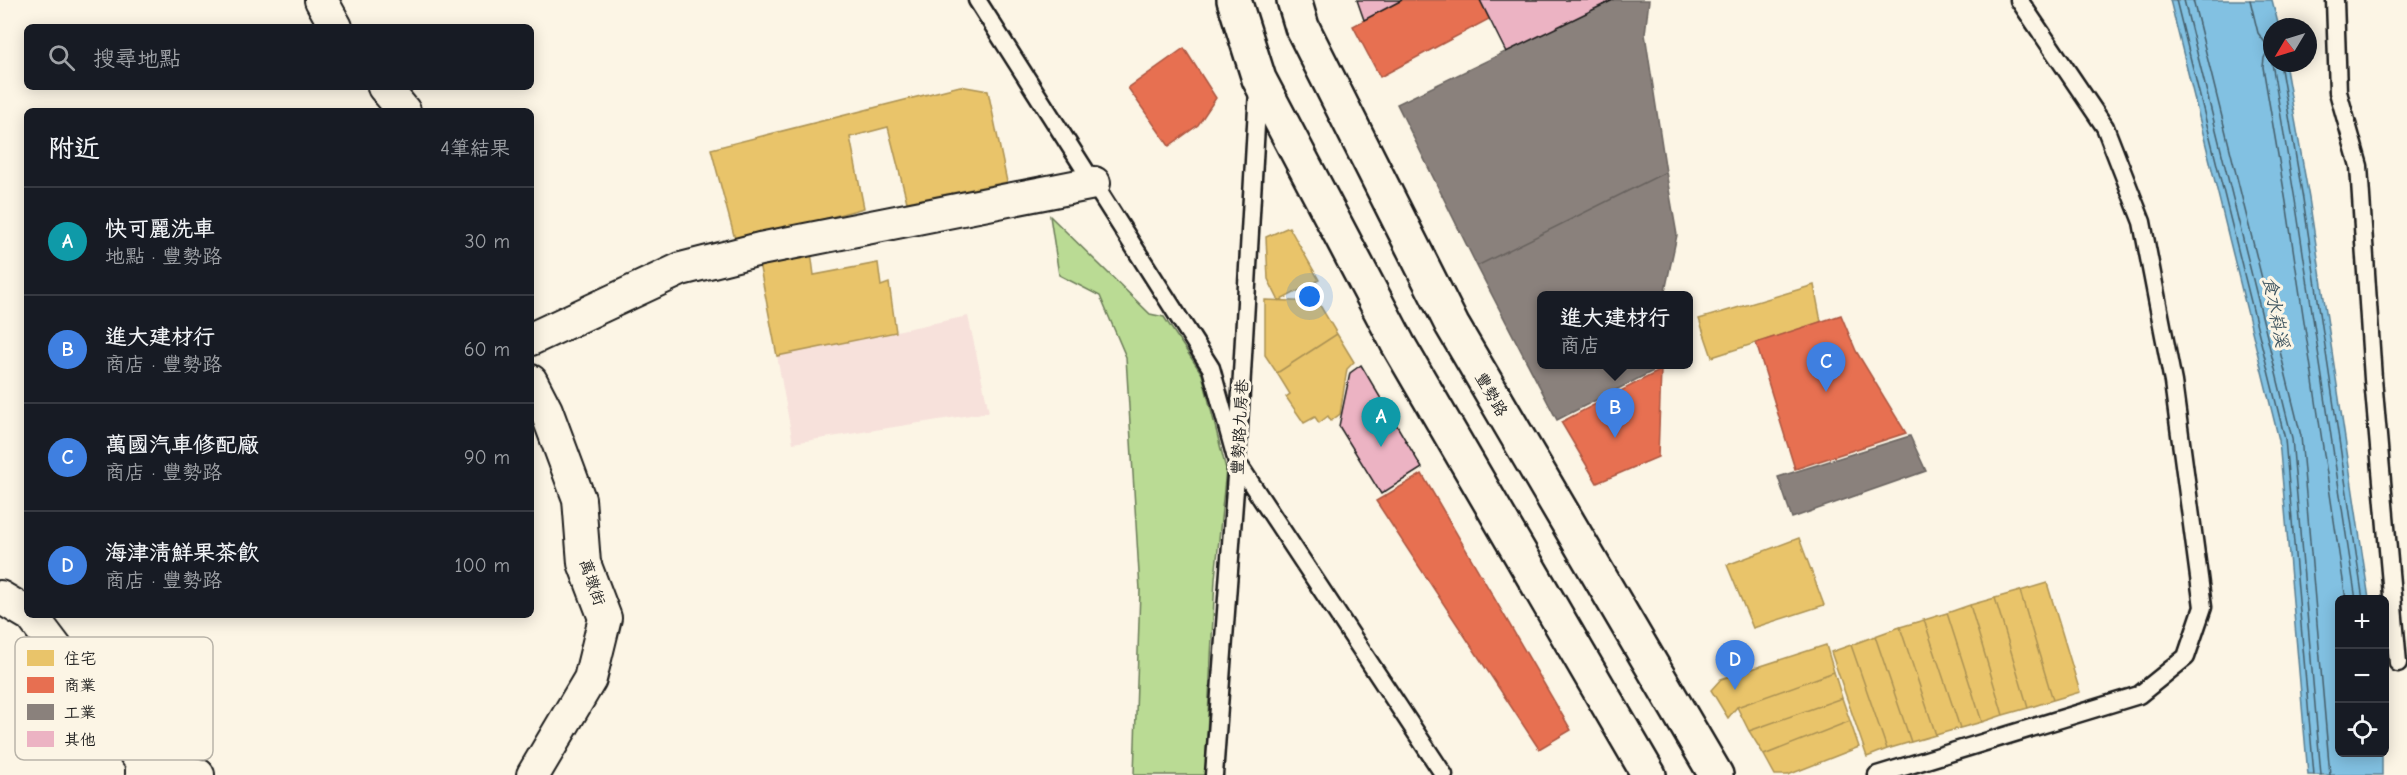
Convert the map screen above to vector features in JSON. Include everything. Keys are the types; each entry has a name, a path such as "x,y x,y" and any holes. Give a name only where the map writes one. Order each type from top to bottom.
{"main road":[{"path":"1234,0 1259,79 1398,344 1649,775"},
{"name":"豐勢路","path":"1294,0 1302,27 1452,325 1716,775"}],"street":[{"path":"321,0 334,24"},
{"path":"386,90 402,108"},
{"path":"534,338 681,269 760,249 1094,183"},
{"name":"萬墩街","path":"533,775 590,679 605,618 584,563 579,499 546,410 534,387"},
{"path":"0,597 24,611"},
{"path":"32,618 46,637"},
{"path":"142,768 198,775"}],"lane":[{"path":"978,0 1211,368 1237,462 1444,775"},
{"path":"1877,775 2139,695 2186,657 2203,607 2173,382 2142,222 2105,127 2019,0"},
{"path":"2335,0 2338,92 2359,166 2373,378 2397,663"},
{"name":"豐勢路九房巷","path":"1214,775 1237,462 1259,79"}],"shaded area":[{"path":"968,316 989,412 793,443 777,356"}],"green space":[{"path":"1050,216 1150,314 1164,317 1202,374 1226,469 1215,579 1205,775 1134,775 1140,590 1126,357 1100,296 1059,275"}],"water":[{"name":"食水嵙溪","path":"2170,0 2272,0 2277,18 2263,18 2263,72 2287,72 2309,198 2368,595 2335,595 2335,757 2382,757 2382,775 2308,775 2279,440"}],"building: 住宅":[{"path":"960,86 988,91 1007,182 907,202 888,127 850,137 864,208 736,243 711,149"},
{"path":"1289,227 1319,280 1279,301 1268,279 1266,237"},
{"path":"811,252 814,275 878,263 881,286 889,283 896,332 777,356 759,263"},
{"path":"1814,285 1821,322 1712,357 1699,319"},
{"path":"1265,300 1318,302 1337,334 1277,373 1265,355"},
{"path":"1337,334 1354,362 1347,369 1340,414 1331,421 1328,416 1319,423 1315,417 1304,423 1286,397 1290,394 1277,373"},
{"path":"1799,538 1824,605 1753,628 1727,565"},
{"path":"2047,583 2080,692 2053,700 2020,591"},
{"path":"2020,591 2053,700 2028,708 1995,598"},
{"path":"1995,598 2028,708 2003,715 1970,605"},
{"path":"1970,605 2003,715 1982,722 1947,613"},
{"path":"1947,613 1982,722 1960,728 1924,620"},
{"path":"1924,620 1960,728 1936,735 1900,627"},
{"path":"1900,627 1936,735 1911,742 1875,636"},
{"path":"1875,636 1911,742 1887,749 1851,645"},
{"path":"1826,645 1834,672 1737,707 1728,718 1711,690 1721,679"},
{"path":"1851,645 1887,749 1867,757 1831,652"},
{"path":"1834,672 1842,698 1749,731 1737,707"},
{"path":"1842,698 1850,721 1764,755 1749,731"},
{"path":"1850,721 1859,747 1788,775 1775,775 1764,755"}],"building: 商業":[{"path":"1402,0 1480,0 1489,19 1380,77 1353,26"},
{"path":"1184,48 1216,98 1198,125 1169,146 1128,88"},
{"path":"1841,315 1856,351 1906,433 1795,469 1756,343"},
{"path":"1661,370 1658,457 1597,483 1561,422"},
{"path":"1422,474 1571,730 1539,749 1376,501"}],"building: 工業":[{"path":"1613,0 1649,0 1645,34 1666,172 1477,266 1397,104"},
{"path":"1666,172 1677,235 1665,291 1537,291 1537,369 1657,369 1557,420 1477,266"},
{"path":"1910,436 1926,471 1792,518 1778,477"}],"building: 其他":[{"path":"1357,0 1402,0 1364,20"},
{"path":"1480,0 1613,0 1506,52"},
{"path":"1361,365 1422,468 1381,494 1339,426 1350,373"}],"place":[{"name":"萬國汽車修配廠","path":"1826,392"},
{"name":"進大建材行","path":"1615,438"},
{"name":"快可麗洗車","path":"1381,447"},
{"name":"海津清鮮果茶飲","path":"1735,690"}]}
